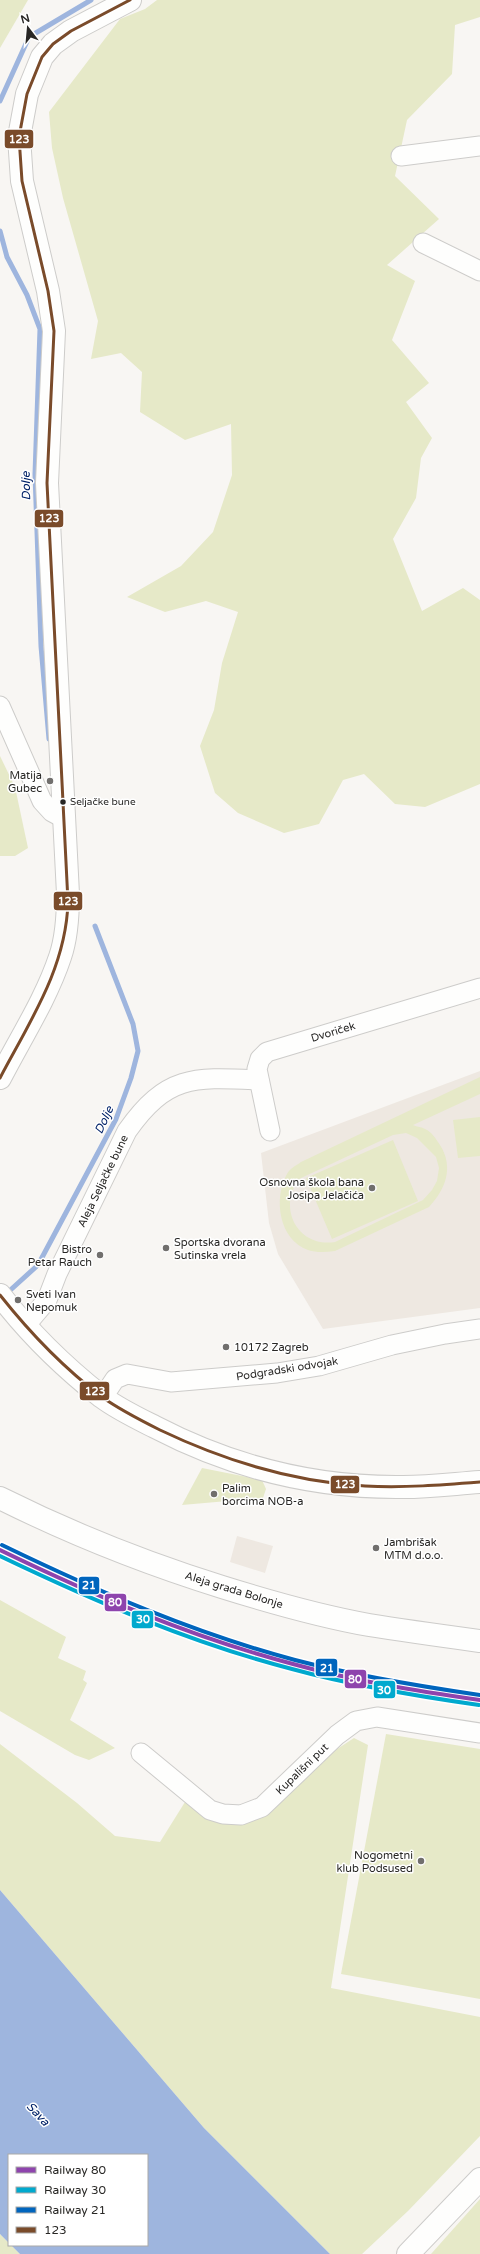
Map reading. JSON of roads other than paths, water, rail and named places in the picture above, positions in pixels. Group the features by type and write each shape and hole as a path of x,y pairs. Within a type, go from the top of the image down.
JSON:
{"street":[{"path":"0,1078 50,981 64,941 68,894 47,483 54,331 48,291 22,181 19,137 27,94 42,57 53,44 70,31 130,0"},
{"path":"401,156 480,146"},
{"path":"422,244 480,271"},
{"path":"0,706 42,801 52,812 65,819"},
{"name":"Dvoriček","path":"270,1130 257,1069 260,1059 267,1052 480,988"},
{"name":"Aleja Seljačke bune","path":"25,1326 47,1300 57,1274 127,1131 139,1113 158,1095 183,1083 208,1077 259,1080"},
{"path":"5,1301 25,1326 55,1356 103,1397 127,1413 171,1436 218,1456 277,1474 315,1482 395,1488 480,1482"},
{"name":"Podgradski odvojak","path":"103,1397 116,1379 127,1374 171,1382 277,1373 319,1366 392,1346 445,1334 480,1329"},
{"name":"Aleja grada Bolonje","path":"0,1498 49,1523 156,1567 272,1603 368,1625 480,1641"},
{"name":"Kupališni put","path":"141,1753 210,1810 223,1814 241,1815 262,1807 337,1735 356,1721 376,1717 480,1733"},
{"path":"408,2254 480,2179"}],"water":[{"name":"Sava","path":"0,1890 204,2128 330,2254 20,2254 12,2246 148,2246 148,2154 8,2154 8,2242 0,2234"}],"waterway":[{"name":"Dolje","path":"0,101 29,37 91,0"},
{"name":"Dolje","path":"0,231 7,257 27,295 40,329 35,474 41,646 49,739"},
{"name":"Dolje","path":"6,1294 38,1265 116,1119 131,1078 138,1051 133,1024 95,926"}],"rail line":[{"name":"21","path":"2,1545 74,1579 146,1610 257,1649 318,1666 364,1676 480,1695"},
{"name":"80","path":"0,1550 144,1614 255,1653 316,1670 362,1680 480,1700"},
{"name":"30","path":"0,1556 143,1620 254,1659 315,1675 362,1685 479,1705"}],"place":[{"name":"Matija Gubec","path":"50,781"},
{"name":"Seljačke bune","path":"63,802"},
{"name":"Osnovna škola bana Josipa Jelačića","path":"372,1188"},
{"name":"Sportska dvorana Sutinska vrela","path":"166,1248"},
{"name":"Bistro Petar Rauch","path":"100,1255"},
{"name":"Sveti Ivan Nepomuk","path":"18,1300"},
{"name":"10172 Zagreb","path":"226,1347"},
{"name":"Palim borcima NOB-a","path":"214,1494"},
{"name":"Jambrišak MTM d.o.o.","path":"376,1548"},
{"name":"Nogometni klub Podsused","path":"421,1861"}]}
